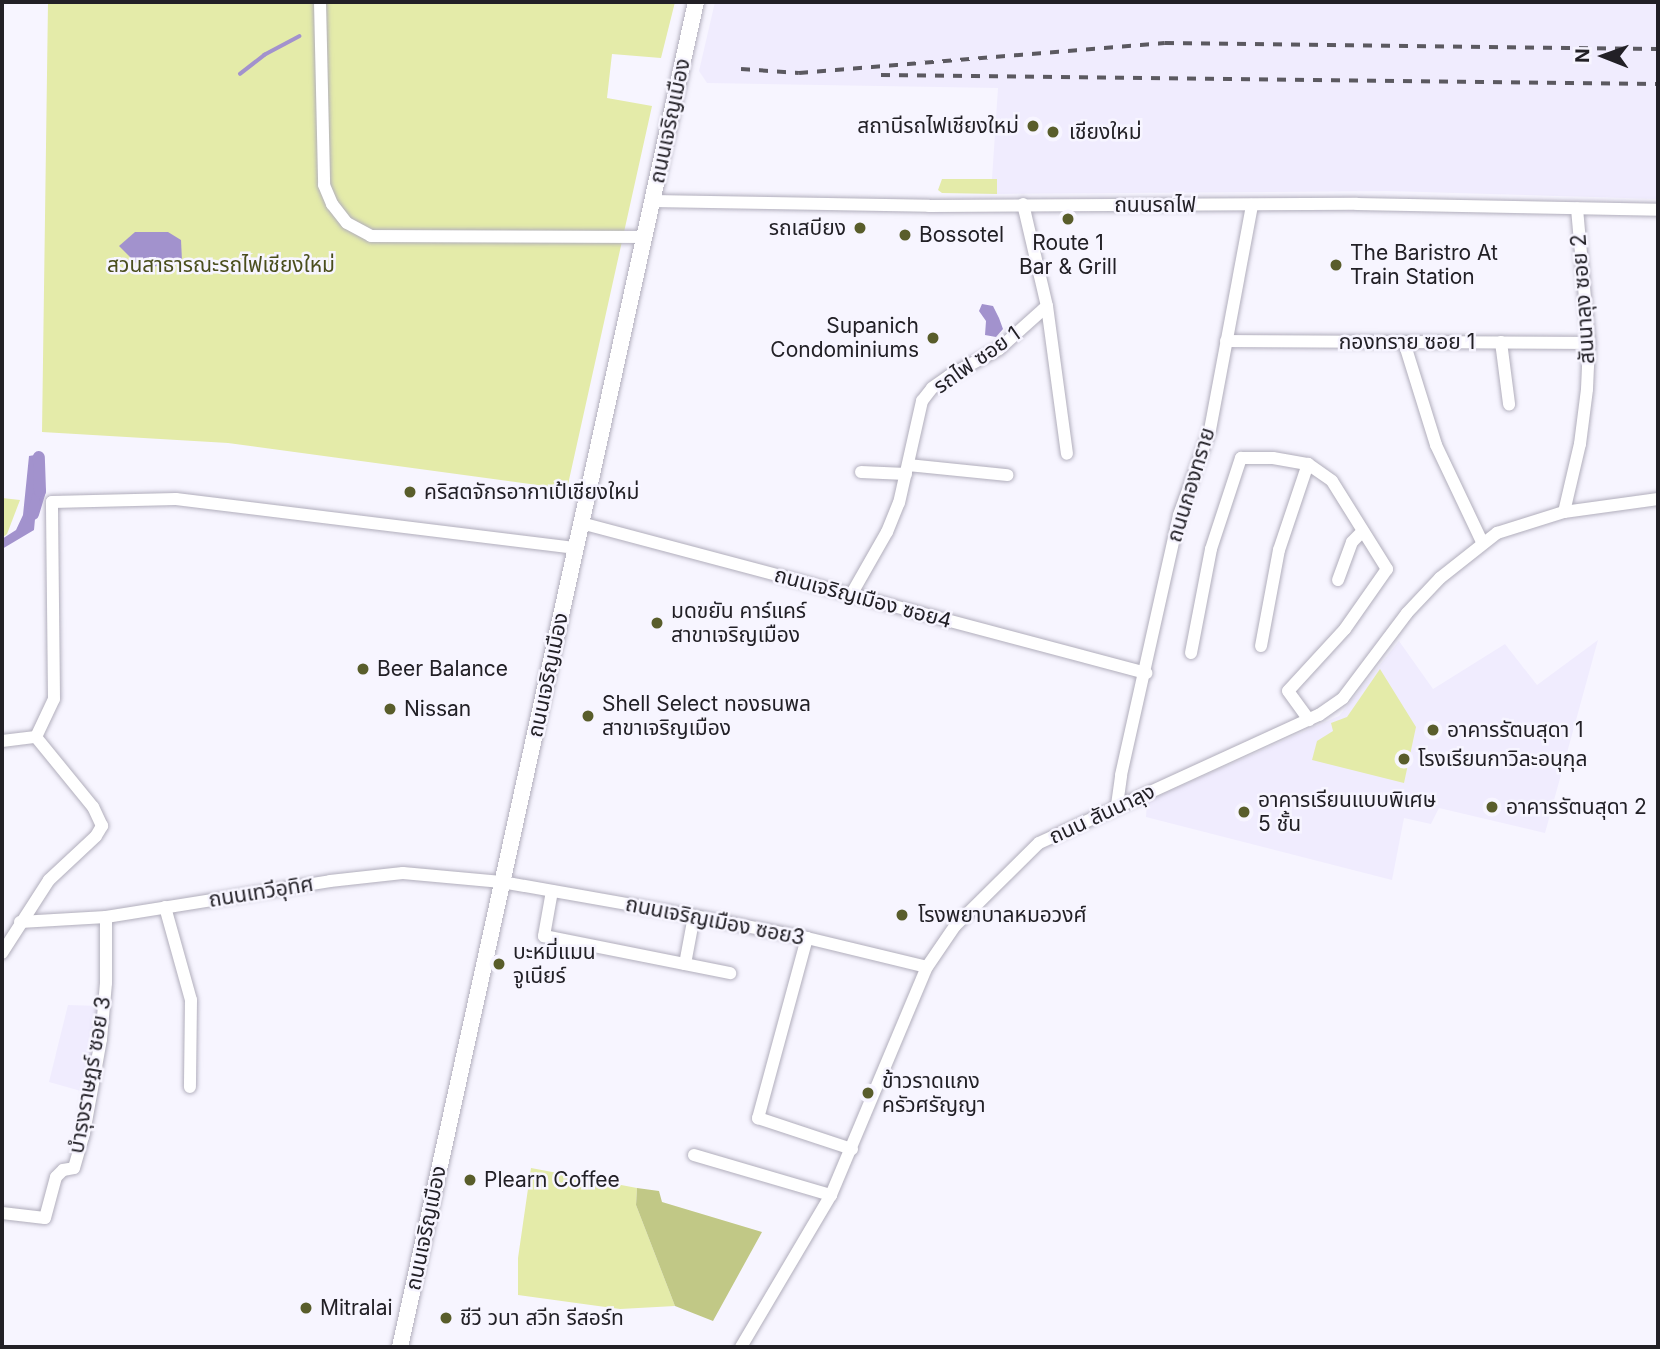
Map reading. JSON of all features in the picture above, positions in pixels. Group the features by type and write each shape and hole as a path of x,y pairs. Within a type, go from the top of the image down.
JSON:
{"main road":[{"name":"ถนนเจริญเมือง","path":"400,1347 696,2"}],"street":[{"path":"320,2 324,186 331,204 347,223 371,236 644,237"},
{"name":"ถนนรถไฟ","path":"652,201 780,205 1252,205 1658,210"},
{"path":"1023,204 1047,306 1067,454"},
{"name":"ถนนกองทราย","path":"1117,805 1121,775 1146,673 1179,514 1210,430 1252,205"},
{"name":"สันนาลุง ซอย 2","path":"1564,512 1580,444 1589,343 1577,209"},
{"name":"รถไฟ ซอย 1","path":"852,595 887,532 907,470 915,421 922,401 932,387 999,349 1047,306"},
{"name":"กองทราย ซอย 1","path":"1226,341 1589,343"},
{"path":"1404,342 1436,445 1482,542"},
{"path":"1501,342 1509,404"},
{"path":"1191,653 1210,550 1241,458 1273,458 1308,464 1332,481 1387,569 1345,629 1288,691 1309,720"},
{"path":"1261,646 1279,550 1308,464"},
{"path":"861,472 907,470 1007,475"},
{"path":"36,737 54,699 52,502 176,499 576,548"},
{"name":"ถนน สันนาลุง","path":"741,1347 831,1195 927,967 955,926 1039,843 1117,805 1309,720 1343,698 1407,613 1440,578 1482,542 1497,533 1530,520 1564,512 1658,499"},
{"name":"ถนนเจริญเมือง ซอย4","path":"581,523 1146,673"},
{"path":"1338,580 1352,542 1362,532"},
{"path":"2,741 36,737"},
{"path":"2,953 49,880 96,836 102,826 93,807 36,737"},
{"name":"ถนนเทวีอุทิศ","path":"20,922 106,917 330,881 403,873 502,882"},
{"name":"ถนนเจริญเมือง ซอย3","path":"502,882 807,938 927,967"},
{"path":"552,891 544,936 730,973"},
{"path":"165,907 191,1000 190,1087"},
{"path":"685,964 694,916"},
{"name":"บำรุงราษฏร์ ซอย 3","path":"2,1213 45,1219 56,1177 63,1170 74,1168 85,1133 100,1039 106,983 106,917"},
{"path":"807,938 758,1118 852,1149"},
{"path":"694,1155 831,1195"}],"shaded area":[{"path":"715,2 1658,2 1658,199 1388,191 991,194 998,88 707,83 699,71"},
{"path":"135,232 168,232 181,240 182,261 142,269 119,246"},
{"path":"982,304 993,306 999,318 1003,329 996,337 985,335 986,321 979,311"},
{"path":"41,454 34,530 2,549 2,539 16,530 23,515 29,456"},
{"name":"โรงเรียนกาวิละอนุกุล","path":"1598,640 1545,833 1439,808 1431,824 1404,818 1392,880 1146,817 1147,801 1339,716 1399,641 1433,689 1505,644 1537,685"},
{"path":"68,1005 100,1006 88,1093 49,1082"}],"green space":[{"name":"สวนสาธารณะรถไฟเชียงใหม่","path":"48,2 675,2 661,58 612,54 607,98 652,106 567,489 228,443 42,432"},
{"path":"942,179 997,179 997,194 942,193 938,190"},
{"path":"2,498 20,500 7,534 2,538"},
{"path":"1380,669 1416,727 1404,783 1312,760 1317,741 1333,731 1331,723 1347,717"},
{"path":"531,1168 637,1188 636,1205 675,1306 620,1309 518,1295 518,1258"},
{"path":"637,1188 659,1191 662,1202 762,1232 713,1321 675,1306 636,1205"}],"waterway":[{"path":"240,74 264,55 299,36"},
{"path":"33,514 40,491 39,457"}],"railway":[{"path":"741,69 799,73 1165,43 1658,49"},
{"path":"881,75 1658,84"}],"place":[{"name":"สถานีรถไฟเชียงใหม่","path":"1033,126"},
{"name":"เชียงใหม่","path":"1053,132"},
{"name":"Route 1 Bar & Grill","path":"1068,219"},
{"name":"รถเสบียง","path":"860,228"},
{"name":"Bossotel","path":"905,235"},
{"name":"The Baristro At Train Station","path":"1336,265"},
{"name":"Supanich Condominiums","path":"933,338"},
{"name":"คริสตจักรอากาเป้เชียงใหม่","path":"410,492"},
{"name":"มดขยัน คาร์แคร์ สาขาเจริญเมือง","path":"657,623"},
{"name":"Beer Balance","path":"363,669"},
{"name":"Nissan","path":"390,709"},
{"name":"Shell Select ทองธนพล สาขาเจริญเมือง","path":"588,716"},
{"name":"อาคารรัตนสุดา 1","path":"1433,730"},
{"name":"โรงเรียนกาวิละอนุกุล","path":"1404,759"},
{"name":"อาคารรัตนสุดา 2","path":"1492,807"},
{"name":"อาคารเรียนแบบพิเศษ 5 ชั้น","path":"1244,812"},
{"name":"โรงพยาบาลหมอวงศ์","path":"902,915"},
{"name":"บะหมี่แมน จูเนียร์","path":"499,964"},
{"name":"ข้าวราดแกง ครัวศรัญญา","path":"868,1093"},
{"name":"Plearn Coffee","path":"470,1180"},
{"name":"Mitralai","path":"306,1308"},
{"name":"ชีวี วนา สวีท รีสอร์ท","path":"446,1318"}]}
